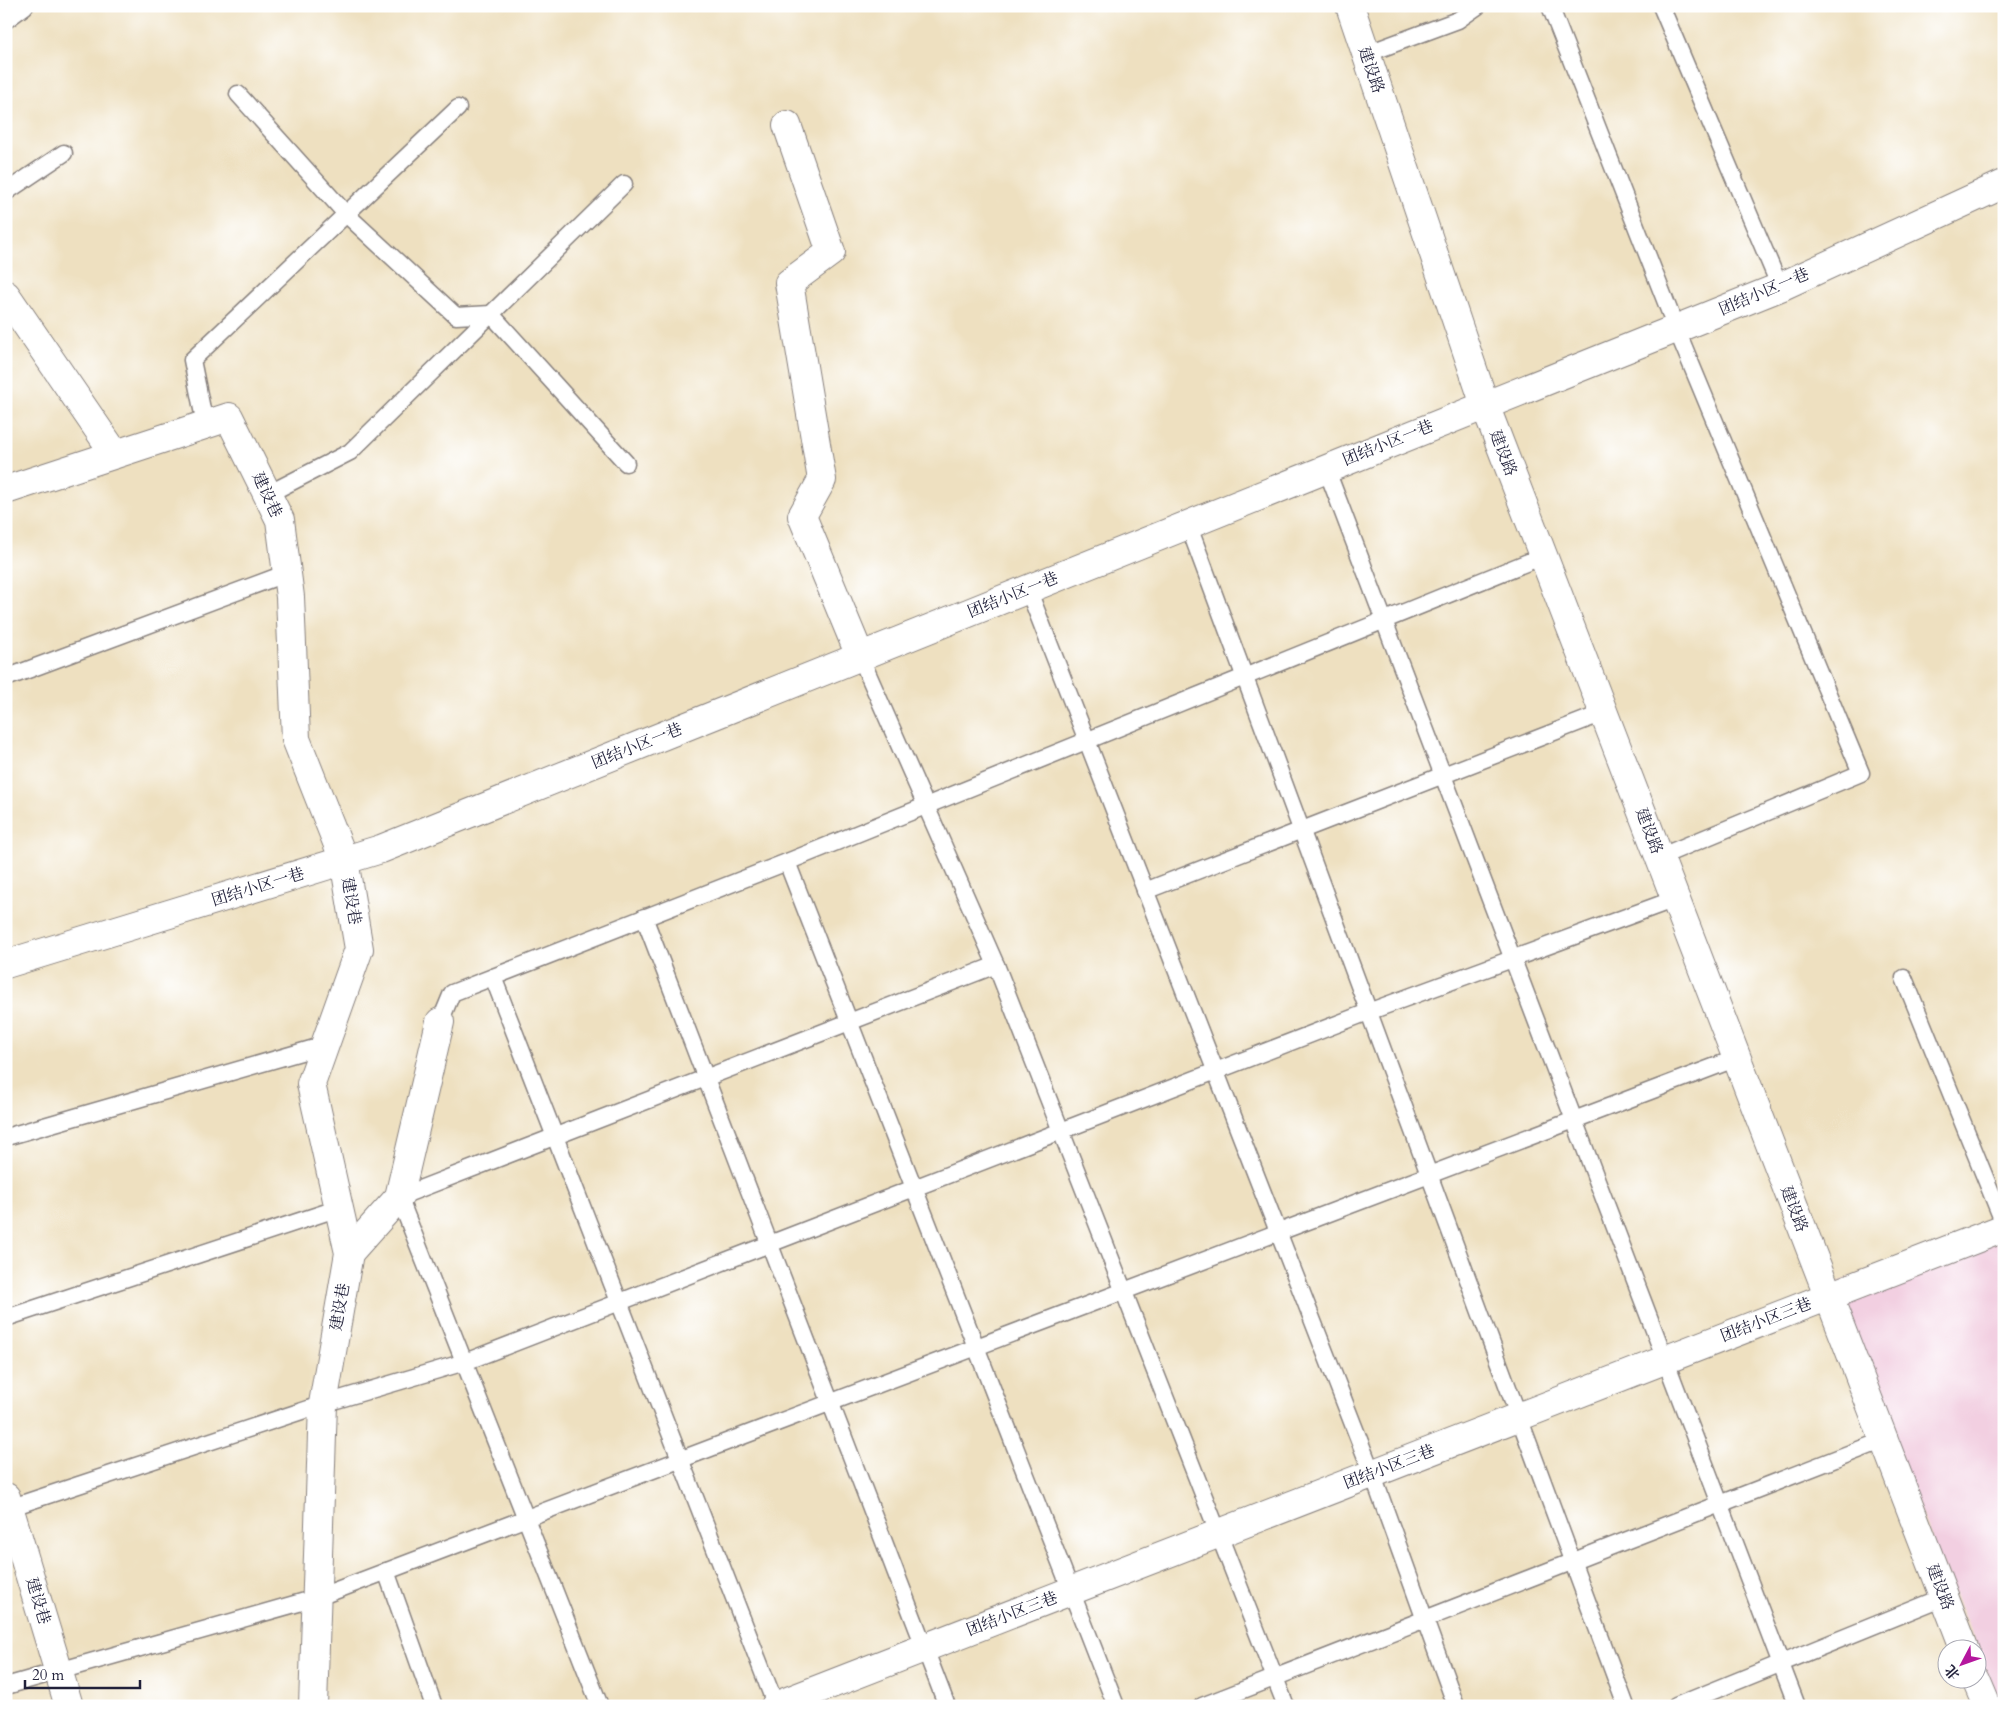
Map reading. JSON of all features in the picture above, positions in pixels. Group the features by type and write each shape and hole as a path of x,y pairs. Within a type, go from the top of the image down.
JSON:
{"street":[{"name":"建设路","path":"1350,6 1485,405 1961,1640"},
{"path":"787,126 830,252 789,283 822,480 802,516 860,656"},
{"name":"团结小区一巷","path":"6,964 390,845 1780,287 2004,184"},
{"path":"6,295 114,454"},
{"name":"建设巷","path":"6,490 229,417 280,520 290,597 296,739 344,860 359,949 311,1084 349,1253 323,1404 313,1706"},
{"path":"349,1253 399,1197 440,1022"},
{"name":"团结小区三巷","path":"775,1706 2004,1228"},
{"name":"建设巷","path":"7,1505 69,1706"},
{"path":"1980,1690 1987,1706"}],"lane":[{"path":"6,20 25,6"},
{"path":"1366,54 1458,20 1478,6"},
{"path":"1550,6 1676,328 1861,773 1669,853 1658,855"},
{"path":"1661,6 1780,287"},
{"path":"238,94 346,214 456,316 491,314"},
{"path":"205,424 192,360 458,108"},
{"path":"6,192 64,153"},
{"path":"268,494 350,452 624,184"},
{"path":"491,314 626,463"},
{"path":"1326,468 1797,1706"},
{"path":"1188,524 1626,1706"},
{"path":"440,1022 452,993 787,862 1543,556"},
{"path":"6,678 287,573"},
{"path":"1028,588 1372,1473 1456,1706"},
{"path":"860,656 996,966 1286,1706"},
{"path":"1145,891 1603,713"},
{"path":"787,862 1116,1706"},
{"path":"7,1505 323,1404 465,1362 1368,1012 1675,899"},
{"path":"644,918 948,1706"},
{"path":"600,1706 399,1197 996,966"},
{"path":"493,977 775,1706"},
{"path":"1904,978 2004,1224"},
{"path":"6,1137 325,1045"},
{"path":"6,1686 316,1598 1737,1058"},
{"path":"6,1318 339,1208"},
{"path":"1202,1706 1884,1440"},
{"path":"386,1571 434,1706"},
{"path":"1676,1706 1944,1597"}],"shaded area":[{"path":"2004,1220 2004,1706 1985,1706 1981,1690 1988,1690 1988,1640 1974,1640 1826,1287"}]}
